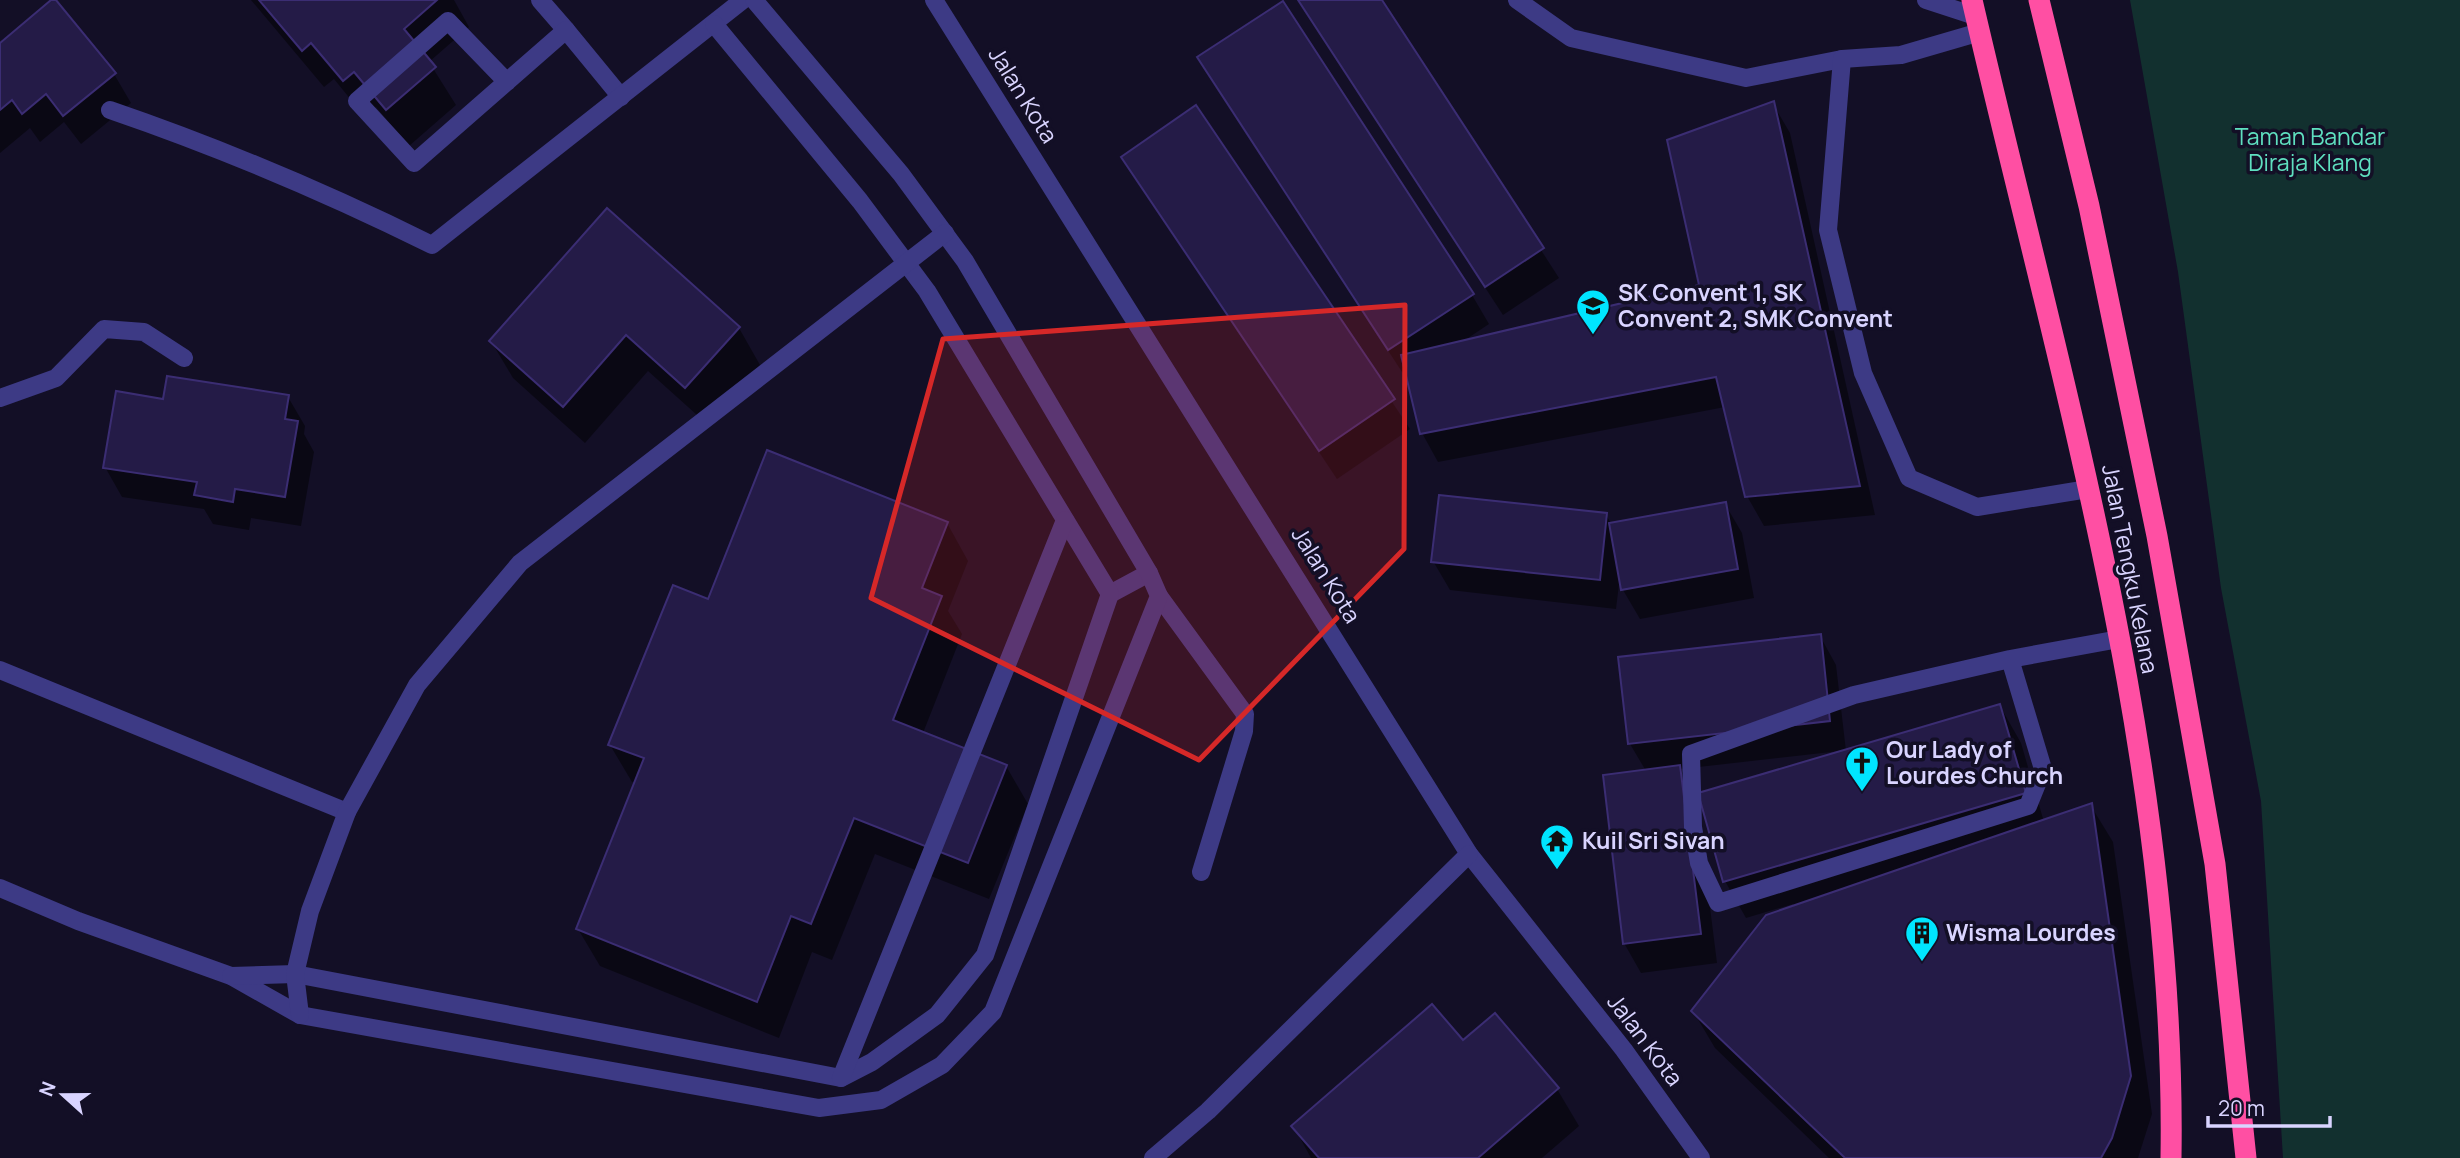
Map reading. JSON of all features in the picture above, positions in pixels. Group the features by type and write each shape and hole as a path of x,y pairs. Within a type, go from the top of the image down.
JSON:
{"highway":[{"name":"Jalan Tengku Kelana","path":"2039,0 2089,206 2157,536 2215,864 2246,1158"},
{"name":"Jalan Tengku Kelana","path":"1976,16 2088,489 2119,639 2151,839 2172,1064 2171,1158"}],"street":[{"path":"540,0 621,97"},
{"path":"110,110 209,144 330,194 432,245 743,0"},
{"path":"754,0 901,174 965,261 1149,573 1159,596 1245,714 1244,731 1201,872"},
{"name":"Jalan Kota","path":"934,0 1378,704 1469,854 1624,1050 1701,1158"},
{"path":"1517,0 1571,38 1746,78 1842,59 1900,55 1976,16"},
{"path":"1926,0 1976,16"},
{"path":"507,82 448,21 357,101 414,163 507,82 566,30"},
{"path":"714,24 860,201 927,291 1110,594"},
{"path":"1842,59 1828,230 1863,373 1909,478 1977,507 2088,489"},
{"path":"300,1015 295,974 310,911 347,812 417,685 520,563 945,233"},
{"path":"0,398 56,378 104,329 144,332 184,358"},
{"path":"841,1078 1065,520"},
{"path":"231,976 295,974 841,1078 872,1062 937,1015 985,955 1110,594 1149,573"},
{"path":"0,888 78,921 231,976 300,1015 819,1108 881,1100 942,1065 993,1012 1159,596"},
{"path":"2010,659 2043,769 2028,806 1718,904 1699,863 1693,827 1691,754 1854,695 2010,659 2119,639"},
{"path":"0,670 347,812"},
{"path":"1153,1158 1208,1111 1469,854"}],"highlighted area":[{"path":"1405,305 1404,549 1199,760 871,598 943,339"}],"green space":[{"name":"Taman Bandar Diraja Klang","path":"2130,0 2460,0 2460,1158 2283,1158 2261,801 2221,588 2178,272"}],"building":[{"path":"51,0 56,0 116,73 63,116 46,94 22,114 12,100 0,110 0,43"},
{"path":"259,0 437,0 404,29 436,67 386,110 354,72 343,81 311,43 302,51"},
{"path":"1298,0 1382,0 1544,248 1485,287"},
{"path":"1283,1 1474,294 1388,350 1197,57"},
{"path":"1774,101 1860,486 1745,497 1716,377 1420,434 1401,355 1699,285 1667,140"},
{"path":"1196,105 1395,399 1319,451 1121,157"},
{"path":"607,208 740,327 685,388 626,335 563,407 489,341"},
{"path":"167,376 289,395 285,419 298,421 285,497 235,489 233,502 194,495 197,482 103,468 116,391 163,399"},
{"path":"767,450 948,522 922,588 942,596 893,720 1007,765 968,863 854,818 811,924 791,916 757,1002 576,929 644,758 608,745 673,585 708,599"},
{"path":"1439,495 1607,513 1600,580 1431,562"},
{"path":"1726,502 1738,569 1621,590 1609,523"},
{"path":"1821,634 1830,721 1628,744 1618,657"},
{"name":"Our Lady of Lourdes Church","path":"2000,704 2026,793 1723,882 1698,793"},
{"path":"1680,765 1701,934 1623,944 1603,775"},
{"name":"Wisma Lourdes","path":"2092,803 2131,1076 2112,1138 2101,1158 1845,1158 1691,1011 1766,915"},
{"path":"1432,1004 1463,1040 1495,1013 1559,1088 1478,1158 1319,1158 1291,1126"}],"place":[{"name":"SK Convent 1, SK Convent 2, SMK Convent","path":"1593,336"},
{"name":"Our Lady of Lourdes Church","path":"1862,793"},
{"name":"Kuil Sri Sivan","path":"1557,871"},
{"name":"Wisma Lourdes","path":"1922,963"}]}
